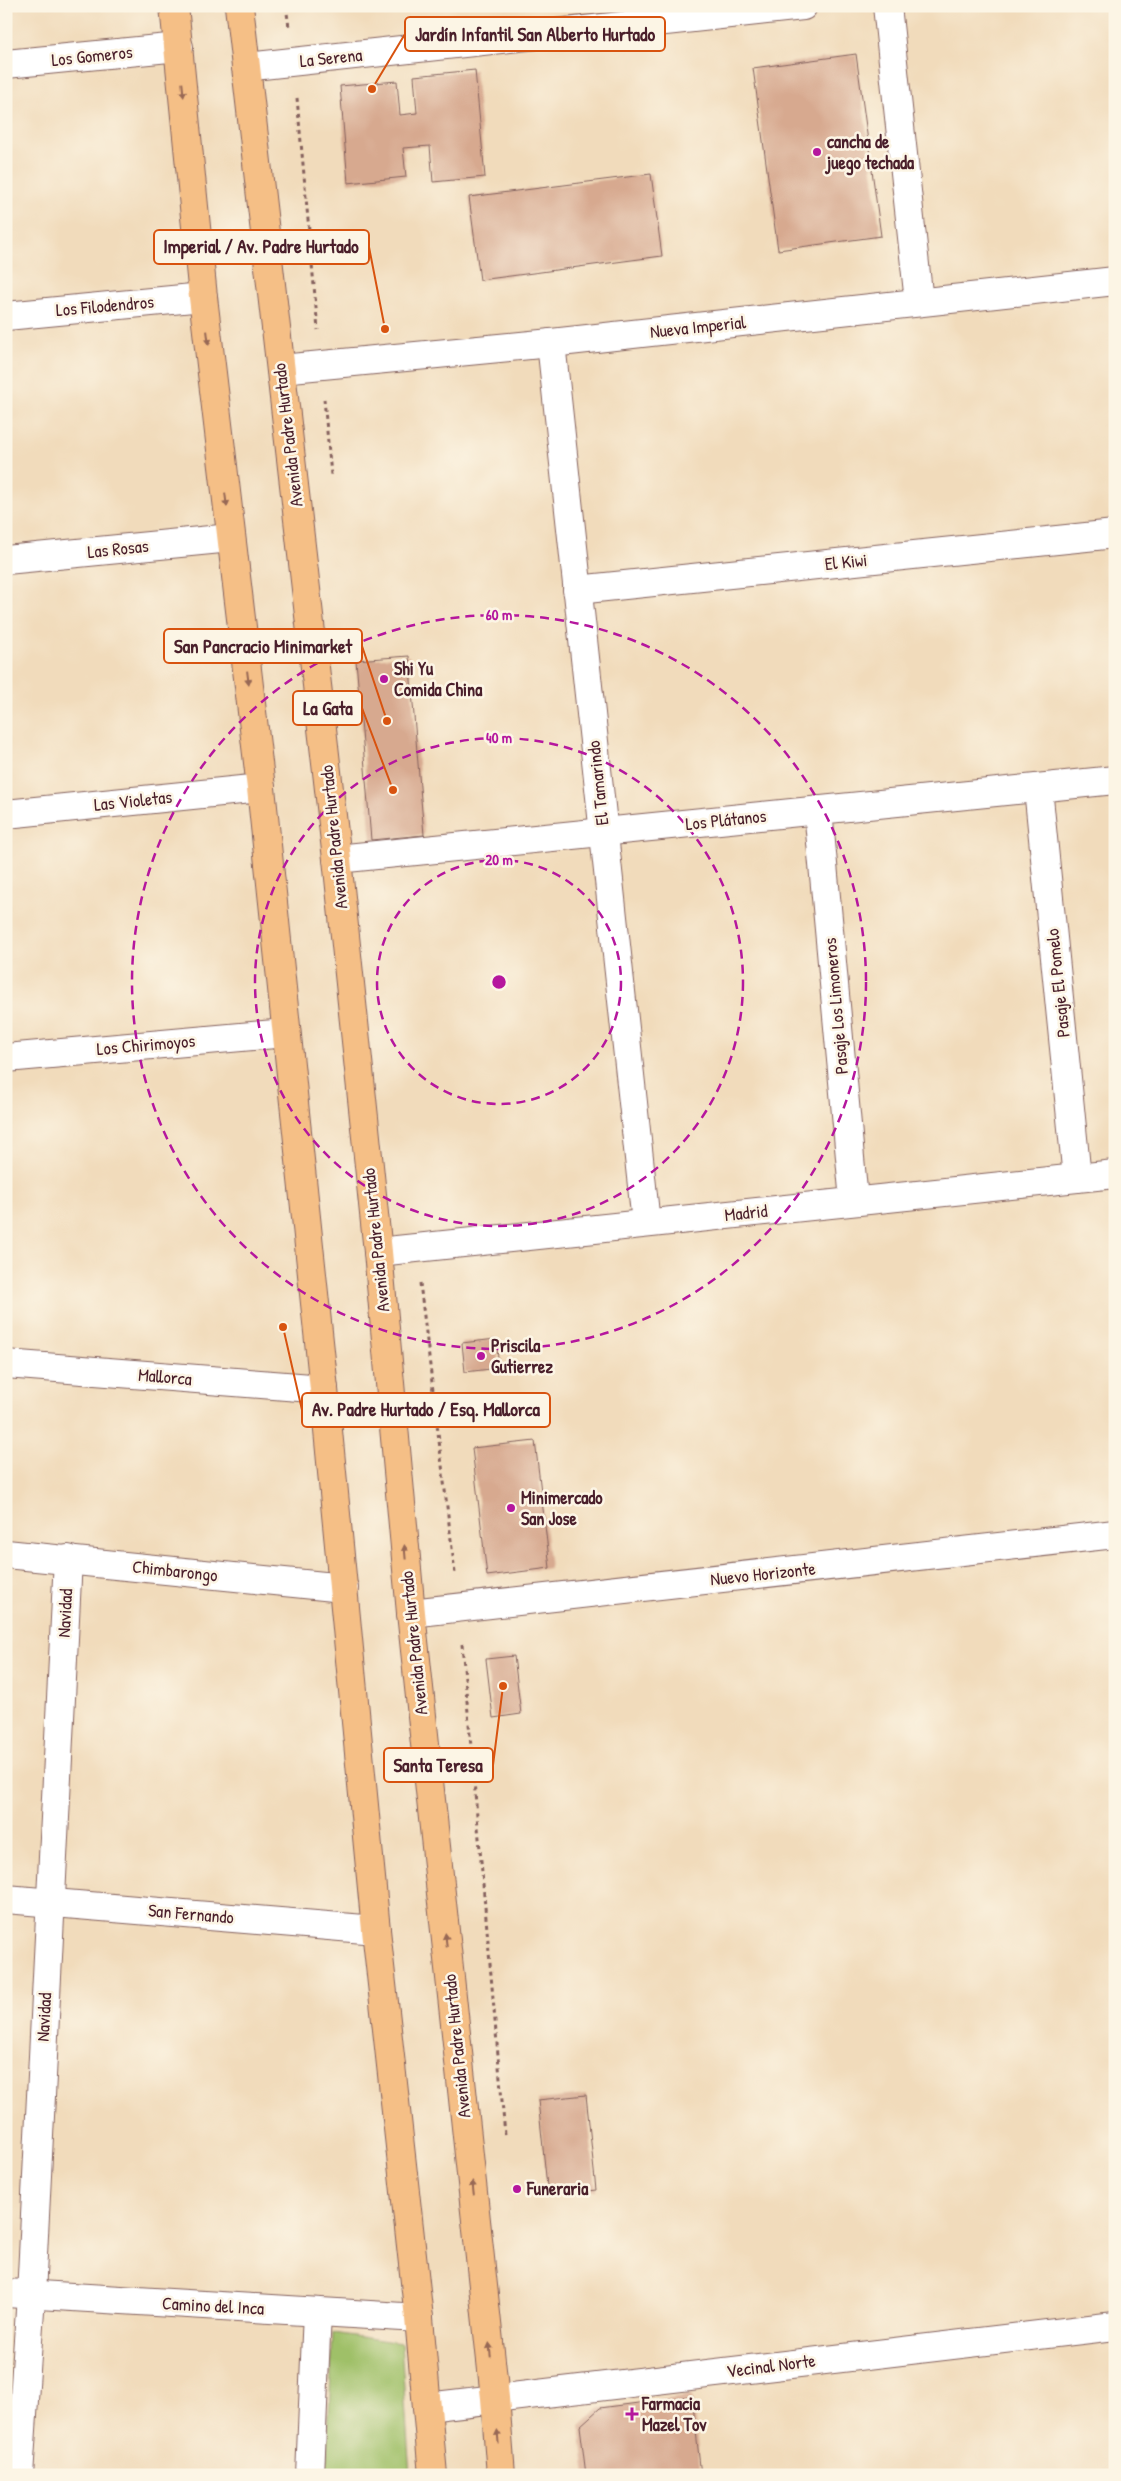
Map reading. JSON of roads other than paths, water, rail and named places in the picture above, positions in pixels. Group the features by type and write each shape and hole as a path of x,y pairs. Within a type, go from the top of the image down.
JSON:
{"main road":[{"path":"174,6 203,297 261,788 324,1389 376,1930 419,2318 433,2475"},
{"name":"Avenida Padre Hurtado","path":"239,6 337,859 378,1252 411,1613 502,2475"}],"street":[{"name":"La Serena","path":"246,67 803,6"},
{"path":"886,6 919,302"},
{"name":"Los Gomeros","path":"6,64 179,47"},
{"name":"Nueva Imperial","path":"281,370 551,343 1115,281"},
{"name":"Los Filodendros","path":"6,316 203,297"},
{"name":"El Tamarindo","path":"551,343 646,1223"},
{"name":"El Kiwi","path":"577,590 1115,534"},
{"name":"Las Rosas","path":"6,560 231,538"},
{"name":"Los Plátanos","path":"337,859 1115,780"},
{"name":"Las Violetas","path":"6,814 261,788"},
{"name":"Pasaje El Pomelo","path":"1038,788 1077,1178"},
{"name":"Pasaje Los Limoneros","path":"818,810 854,1201"},
{"name":"Los Chirimoyos","path":"6,1058 286,1032"},
{"name":"Madrid","path":"378,1252 1115,1174"},
{"name":"Mallorca","path":"6,1364 324,1389"},
{"name":"Nuevo Horizonte","path":"411,1613 1115,1534"},
{"name":"Chimbarongo","path":"6,1554 344,1588"},
{"name":"Navidad","path":"19,2475 18,2294 50,1902 68,1559"},
{"name":"San Fernando","path":"6,1899 376,1930"},
{"name":"Camino del Inca","path":"18,2294 419,2318"},
{"path":"310,2475 317,2312"},
{"name":"Vecinal Norte","path":"427,2407 1115,2326"}],"place":[{"name":"Jardín Infantil San Alberto Hurtado","path":"372,89"},
{"name":"cancha de juego techada","path":"817,152"},
{"name":"Imperial / Av. Padre Hurtado","path":"385,329"},
{"name":"Shi Yu Comida China","path":"384,679"},
{"name":"San Pancracio Minimarket","path":"387,721"},
{"name":"La Gata","path":"393,790"},
{"name":"Av. Padre Hurtado / Esq. Mallorca","path":"283,1327"},
{"name":"Priscila Gutierrez","path":"481,1356"},
{"name":"Minimercado San Jose","path":"511,1508"},
{"name":"Santa Teresa","path":"503,1686"},
{"name":"Funeraria","path":"517,2189"},
{"name":"Farmacia Mazel Tov","path":"632,2414"}]}
